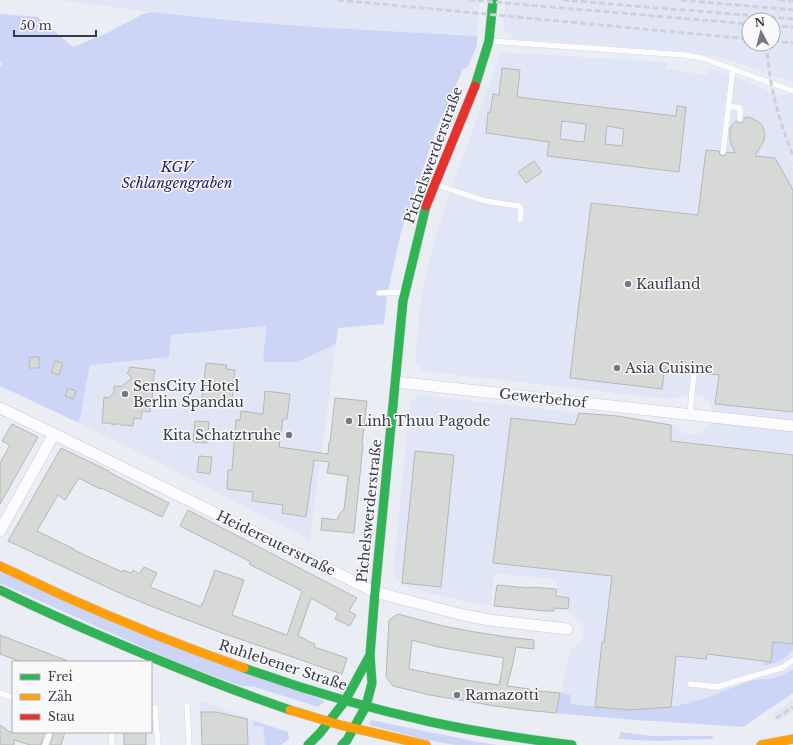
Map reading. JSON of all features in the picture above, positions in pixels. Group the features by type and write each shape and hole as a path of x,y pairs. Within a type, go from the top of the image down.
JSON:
{"main road":[{"name":"Pichelswerderstraße","path":"342,745 366,706 372,683 370,655 375,592 403,301 425,209 476,82 489,41 493,0"},
{"name":"Ruhlebener Straße","path":"0,566 65,597 178,644 254,672 345,701 412,718 495,735 572,745"},
{"path":"0,590 87,630 244,694 353,729 426,745"},
{"name":"Pichelswerderstraße","path":"308,745 320,733 345,701 370,655"},
{"path":"761,745 793,739"}],"street":[{"name":"Gewerbehof","path":"396,382 793,426"},
{"name":"Heidereuterstraße","path":"0,408 375,592 463,615 490,620 567,629"},
{"path":"0,531 54,434"}],"lane":[{"path":"489,41 685,55 702,58 733,68 793,91"},
{"path":"723,152 733,68"},
{"path":"728,106 740,108 740,119"},
{"path":"435,184 485,201 519,206 521,210 520,220"},
{"path":"379,294 406,292"},
{"path":"690,414 694,372"},
{"path":"690,684 717,687 782,668 793,660"},
{"path":"0,693 12,698"},
{"path":"187,705 189,745"},
{"path":"154,707 158,745"},
{"path":"45,745 50,733"},
{"path":"111,733 112,745"}],"shaded area":[{"path":"58,0 480,0 477,36 238,21"},
{"path":"505,0 793,0 793,83 748,66 718,57 688,52 514,39 503,28"},
{"path":"501,52 666,62 666,69 707,75 708,68 715,69 781,96 793,93 793,167 781,145 793,169 793,693 743,727 556,713 571,648 576,646 582,640 584,628 577,617 568,612 569,597 556,596 557,579 494,574 491,605 433,594 400,584 393,573 410,402 420,395 632,418 674,425 684,433 691,435 701,433 705,430 712,419 713,412 710,403 704,397 696,394 687,394 669,399 422,371 415,361 421,297 434,241 448,197"},
{"path":"266,326 263,362 297,362 336,344 310,540 79,423 90,365 171,335"},
{"path":"793,700 793,712 779,721 773,713"},
{"path":"200,701 288,732 289,739 281,745 201,745"}],"green space":[{"name":"KGV Schlangengraben","path":"151,12 315,27 477,36 477,45 468,67 463,69 435,133 401,232 387,296 384,324 338,328 336,344 297,362 263,362 266,326 171,335 169,357 90,365 79,423 0,386 0,66 2,64 0,62 0,14 38,17 73,47 107,33 143,14"},
{"path":"0,572 325,701 318,707 255,687 241,686 180,664 0,583"},
{"path":"773,642 793,644 793,650 780,661 763,665 764,661 771,662"},
{"path":"793,669 793,693 743,727 556,713 560,693 571,695 570,704 630,710 676,706 707,698 747,682 774,678"},
{"path":"371,720 498,745 455,745 427,740 369,725"},
{"path":"254,721 288,732 289,739 281,745 265,745 263,726 254,726"},
{"path":"620,732 652,736 713,736 713,738 656,741 619,739"}],"building":[{"path":"502,68 520,70 517,97 676,116 677,106 686,107 679,172 547,156 549,142 486,133 488,112 490,113 493,94 499,95","holes":["562,121 586,124 584,142 560,139","607,126 624,129 622,146 605,144"]},
{"path":"746,117 757,121 762,125 765,133 764,141 755,156 775,158 793,190 793,412 715,404 719,375 698,373 698,370 695,368 692,368 690,372 665,368 662,389 570,378 591,203 698,215 706,150 719,151 720,155 723,156 726,155 727,152 735,153 730,141 730,129 736,121 742,123"},
{"path":"534,161 542,172 526,183 518,172"},
{"path":"30,357 39,357 39,368 29,368"},
{"path":"55,361 63,363 59,375 51,372"},
{"path":"206,363 227,365 226,369 235,370 232,399 223,398 223,400 202,398"},
{"path":"130,367 155,370 153,382 149,385 153,389 153,401 151,403 150,412 142,411 141,419 134,418 133,426 102,423 104,397 108,398 114,393 114,386 122,386 132,378 127,373"},
{"path":"68,388 76,391 73,399 65,396"},
{"path":"265,391 290,394 287,419 283,419 279,447 328,454 335,398 367,401 354,533 321,530 322,518 337,520 340,513 344,509 348,476 327,473 329,462 314,460 306,517 282,513 283,505 252,501 253,492 227,489 228,470 232,470 236,420 240,420 241,411 263,414"},
{"path":"579,413 617,416 671,425 671,441 793,455 793,644 773,642 771,662 707,654 706,659 676,656 671,707 630,710 595,707 602,642 604,642 612,576 493,563 511,418 575,425"},
{"path":"195,421 209,422 207,443 193,442"},
{"path":"12,424 38,437 0,504 0,463 10,445 2,441"},
{"path":"61,448 109,471 169,503 162,517 79,478 65,500 58,495 37,531 122,572 124,570 131,573 133,570 139,574 144,567 157,573 150,587 201,607 215,570 244,580 232,615 287,635 302,591 249,564 251,562 180,526 188,510 357,598 349,611 356,615 350,626 335,619 338,613 311,598 298,636 315,644 314,647 347,658 342,674 166,612 126,596 8,541"},
{"path":"415,451 454,455 441,587 402,583"},
{"path":"199,456 212,457 210,474 197,472"},
{"path":"497,585 556,589 556,596 569,598 568,609 554,608 554,611 545,611 494,606"},
{"path":"398,614 443,626 534,640 534,649 516,647 507,686 560,693 556,713 495,706 430,695 393,686 386,677 389,620","holes":["412,640 438,647 504,658 499,685 409,669"]},
{"path":"0,635 68,661 18,661 0,654"},
{"path":"201,712 216,712 247,719 248,745 202,745"},
{"path":"0,725 12,733 45,733 41,745 30,745 14,740 14,745 0,745"},
{"path":"54,733 65,733 61,745 50,745"},
{"path":"124,733 146,733 146,745 124,745"}],"railway":[{"path":"338,0 741,38"},
{"path":"469,0 741,23"},
{"path":"563,0 793,19"},
{"path":"681,0 793,10"},
{"path":"779,0 793,1"},
{"path":"781,26 793,27"},
{"path":"781,42 793,43"},
{"path":"768,52 769,71 775,101 783,130 793,156"},
{"path":"776,718 793,707"}],"traffic: fast":[{"path":"475,86 489,41 493,0"},
{"path":"342,745 347,740 366,706 372,683 370,655 375,592 403,301 426,206"},
{"path":"0,590 75,625 151,657 220,685 290,710"},
{"path":"308,745 320,733 345,701 370,655"},
{"path":"244,668 336,698 407,717 483,732 572,745"}],"traffic: slow":[{"path":"0,566 110,616 244,668"},
{"path":"290,710 340,725 426,745"},
{"path":"761,745 793,739"}],"traffic: jam":[{"path":"426,206 475,86"}],"place":[{"name":"Kaufland","path":"628,284"},
{"name":"Asia Cuisine","path":"617,368"},
{"name":"SensCity Hotel Berlin Spandau","path":"125,394"},
{"name":"Linh Thuu Pagode","path":"349,421"},
{"name":"Kita Schatztruhe","path":"289,435"},
{"name":"Ramazotti","path":"457,695"}]}
